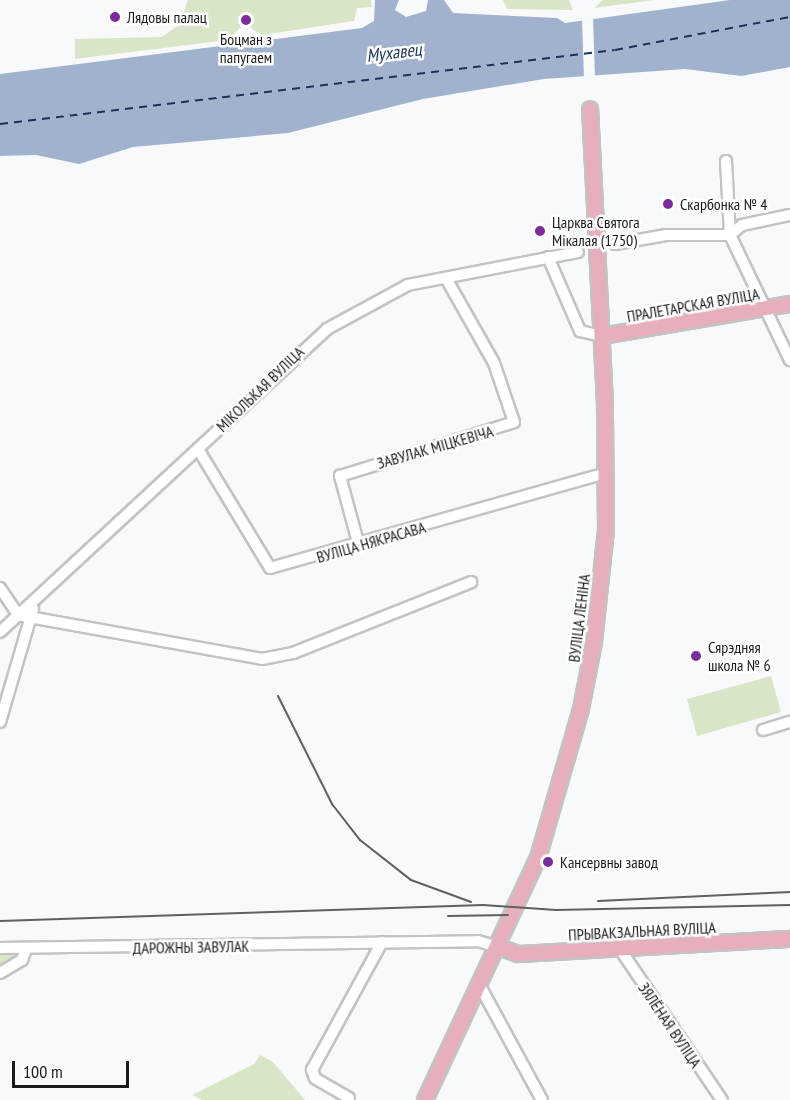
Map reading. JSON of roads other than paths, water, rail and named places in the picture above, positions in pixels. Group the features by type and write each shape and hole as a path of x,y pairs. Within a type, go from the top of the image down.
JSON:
{"main road":[{"name":"ВУЛІЦА ЛЕНІНА","path":"425,1100 538,858 581,708 599,608 606,473 602,336 590,109"},
{"name":"ПРАЛЕТАРСКАЯ ВУЛІЦА","path":"602,336 790,304"},
{"name":"ПРЫВАКЗАЛЬНАЯ ВУЛІЦА","path":"498,947 518,954 790,939"}],"street":[{"path":"726,161 730,235 763,310 790,360"},
{"path":"615,244 666,235 730,235 742,225 790,215"},
{"name":"МІКОЛЬКАЯ ВУЛІЦА","path":"0,632 327,329 408,285 578,252"},
{"path":"548,257 580,331 602,336"},
{"name":"ЗАВУЛАК МІЦКЕВІЧА","path":"359,546 340,476 514,422 494,363 446,278"},
{"name":"ВУЛІЦА НЯКРАСАВА","path":"198,449 270,568 359,546 606,473"},
{"path":"0,588 18,615 262,658 293,652 471,582"},
{"path":"0,722 31,616 39,597"},
{"path":"763,730 790,722"},
{"name":"ДАРОЖНЫ ЗАВУЛАК","path":"0,948 478,941 498,947"},
{"path":"349,1098 315,1078 312,1070 382,942"},
{"path":"0,973 22,960 26,949"},
{"name":"ЗЯЛЁНАЯ ВУЛІЦА","path":"620,949 722,1100"},
{"path":"480,986 542,1100"}],"water":[{"name":"Мухавец","path":"375,0 399,0 395,10 406,17 426,11 428,0 444,0 453,13 557,18 565,23 730,0 790,0 790,67 741,76 685,69 544,79 423,99 288,133 133,147 79,164 36,155 0,156 0,74 362,28 374,21"}],"railway":[{"path":"278,696 332,804 360,840 411,880 471,902"},
{"path":"598,901 790,892"},
{"path":"0,921 483,905 556,910 790,905"},
{"path":"448,916 508,915"}],"place":[{"name":"Лядовы палац","path":"115,17"},
{"name":"Боцман з папугаем","path":"246,20"},
{"name":"Скарбонка № 4","path":"668,204"},
{"name":"Царква Святога Мікалая (1750)","path":"540,231"},
{"name":"Сярэдняя школа № 6","path":"696,656"},
{"name":"Кансервны завод","path":"548,862"}]}
